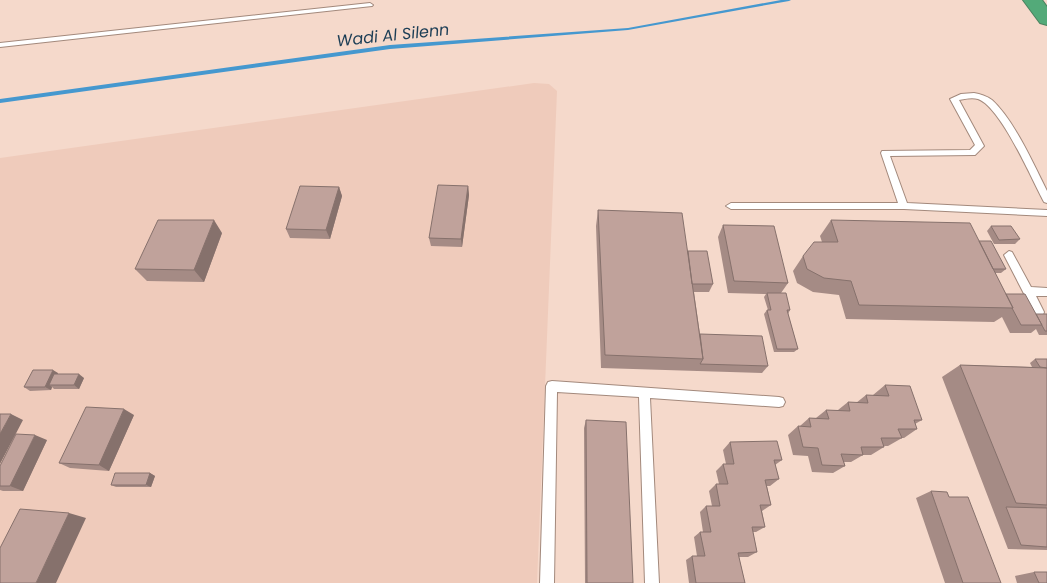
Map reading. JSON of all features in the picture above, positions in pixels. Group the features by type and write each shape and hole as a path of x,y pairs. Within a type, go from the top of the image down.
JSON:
{"highway":[{"path":"1032,0 1047,19"}],"lane":[{"path":"0,45 370,5"},
{"path":"904,206 885,153 972,153 980,146 954,99 965,95 982,97 990,103 1028,163 1047,200"},
{"path":"731,206 904,206 1047,213"},
{"path":"1009,254 1039,312"},
{"path":"1028,291 1047,292"},
{"path":"547,583 552,386 779,402"},
{"path":"644,392 652,583"}],"shaded area":[{"path":"534,83 549,84 557,91 537,583 0,583 0,158"}],"building":[{"path":"438,185 468,186 461,239 429,238"},
{"path":"300,186 339,187 326,230 286,229"},
{"path":"598,210 682,213 703,359 605,355"},
{"path":"158,220 214,220 194,270 135,269"},
{"path":"831,220 970,223 1013,308 859,305 851,281 824,278 807,269 803,256 814,242 838,242"},
{"path":"723,225 774,226 788,283 734,281"},
{"path":"991,226 1011,226 1020,239 999,240"},
{"path":"979,241 991,241 1006,269 993,269"},
{"path":"688,251 707,251 713,284 692,284"},
{"path":"767,293 786,293 790,310 787,310 798,349 777,349 767,310 771,310"},
{"path":"1006,294 1025,294 1042,325 1021,325"},
{"path":"1036,314 1047,314 1047,331 1045,331"},
{"path":"700,334 762,336 768,366 700,364 703,359"},
{"path":"1035,359 1047,359 1047,368 1040,367"},
{"path":"960,365 1047,368 1047,505 1016,503"},
{"path":"33,370 53,370 45,387 24,387"},
{"path":"54,374 79,374 74,385 49,385"},
{"path":"885,385 910,386 922,420 914,420 917,429 898,429 902,438 881,438 884,447 861,447 863,455 841,454 845,466 822,465 818,448 803,447 798,426 811,427 809,418 829,419 826,410 850,411 848,402 868,403 866,395 889,396"},
{"path":"86,407 124,409 99,465 59,463"},
{"path":"0,414 11,414 0,434"},
{"path":"586,420 626,422 633,583 587,583"},
{"path":"16,434 35,435 10,486 0,486 0,466"},
{"path":"777,441 782,460 774,460 779,479 765,480 771,505 760,505 765,527 752,527 757,552 738,553 745,583 696,583 692,556 705,556 700,532 711,532 706,506 720,506 716,484 728,484 723,464 734,464 730,442"},
{"path":"115,473 150,473 146,485 111,485"},
{"path":"931,491 947,492 949,497 968,497 1001,583 963,583"},
{"path":"1006,507 1047,508 1047,547 1021,545"},
{"path":"20,509 69,513 36,583 0,583 0,548"},
{"path":"1034,572 1047,572 1047,583 1039,583"}],"waterway":[{"name":"Wadi Al Silenn","path":"0,101 390,47 628,29 789,0"}]}
